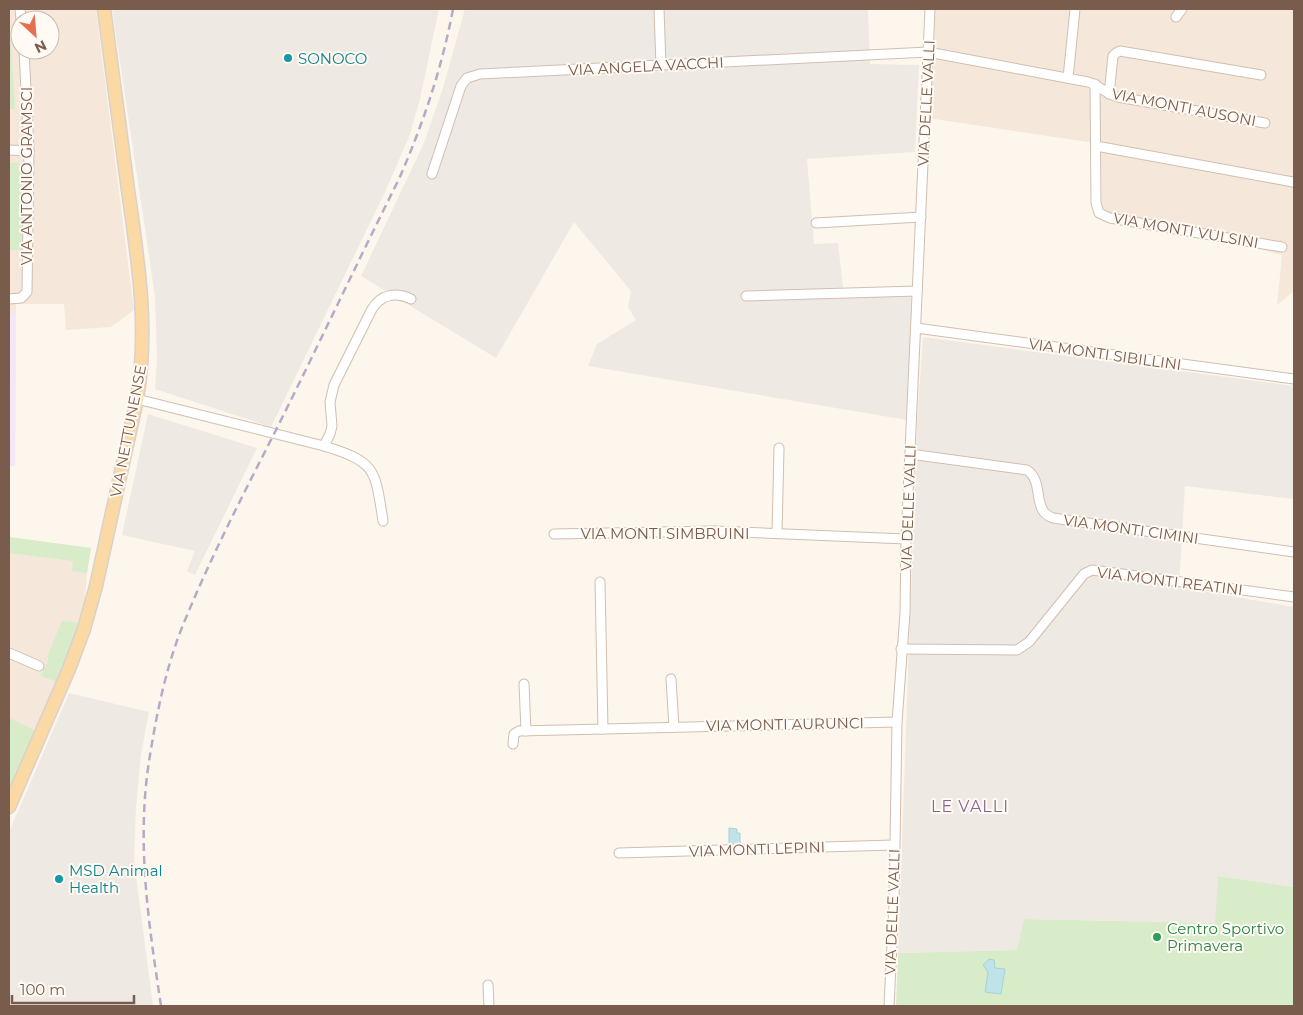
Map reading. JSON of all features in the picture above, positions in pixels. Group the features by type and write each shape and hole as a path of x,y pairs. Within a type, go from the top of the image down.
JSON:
{"main road":[{"name":"VIA NETTUNENSE","path":"9,807 69,669 84,629 96,586 136,399 143,344 142,299 104,9"}],"street":[{"path":"659,9 661,66"},
{"name":"VIA DELLE VALLI","path":"889,1006 894,904 897,722 905,614 906,539 930,9"},
{"path":"1068,78 1075,9"},
{"path":"1176,16 1182,9"},
{"path":"1109,94 1112,56 1120,51 1261,75"},
{"name":"VIA ANGELA VACCHI","path":"432,174 461,86 470,76 928,52"},
{"name":"VIA MONTI AUSONI","path":"928,52 1095,84 1109,94 1265,123"},
{"name":"VIA ANTONIO GRAMSCI","path":"9,298 23,297 26,292 29,151 24,60"},
{"name":"VIA MONTI VULSINI","path":"1095,84 1096,206 1102,215 1110,218 1282,247"},
{"path":"1096,146 1293,182"},
{"path":"9,150 29,151"},
{"path":"816,223 921,217"},
{"path":"746,296 917,291"},
{"path":"324,446 332,428 330,402 334,384 372,309 379,300 388,296 397,294 411,299"},
{"name":"VIA MONTI SIBILLINI","path":"916,328 1294,379"},
{"path":"136,399 324,446 352,455 370,469 376,482 383,521"},
{"path":"777,533 778,448"},
{"name":"VIA MONTI CIMINI","path":"910,454 1027,470 1033,474 1036,480 1042,510 1046,515 1053,518 1294,552"},
{"name":"VIA MONTI SIMBRUINI","path":"554,534 709,531 906,539"},
{"name":"VIA MONTI REATINI","path":"901,649 1017,650 1029,642 1084,574 1092,570 1294,597"},
{"path":"600,582 603,729"},
{"path":"9,653 39,666"},
{"path":"671,679 674,727"},
{"path":"513,744 514,734 518,731 526,731 524,684"},
{"name":"VIA MONTI AURUNCI","path":"526,731 897,722"},
{"name":"VIA MONTI LEPINI","path":"619,853 894,846"},
{"path":"488,985 489,1006"}],"shaded area":[{"path":"9,9 96,9 134,310 111,327 66,330 64,304 16,304 15,466 9,466"},
{"path":"112,9 439,9 420,99 409,137 385,192 271,427 155,389 157,358 155,296"},
{"path":"465,9 868,9 870,64 919,65 915,152 807,159 814,244 838,243 843,288 912,288 907,420 588,366 597,344 636,320 628,307 631,291 574,222 496,358 361,276 424,143 443,88"},
{"path":"935,9 1294,9 1294,291 1277,305 1282,255 1102,212 1101,144 928,118 934,50"},
{"path":"9,313 16,313 15,466 9,466"},
{"path":"923,337 1294,386 1294,499 1185,486 1179,587 1294,607 1294,887 1218,876 1216,923 1024,919 1018,950 898,953 917,421"},
{"path":"148,414 257,448 195,575 187,571 195,551 122,535"},
{"path":"9,537 91,548 83,623 60,683 35,730 9,793"},
{"path":"69,693 149,712 141,754 134,860 153,1006 9,1006 9,832"}],"green space":[{"path":"9,39 10,39 15,109 9,109"},
{"path":"9,163 22,163 23,250 9,250"},
{"path":"9,537 91,548 87,573 72,571 73,561 9,553"},
{"path":"62,621 83,623 60,683 41,676"},
{"path":"9,718 35,730 9,793"},
{"name":"Centro Sportivo Primavera","path":"1218,876 1294,887 1294,1006 896,1006 898,953 1017,950 1024,919 1215,923"}],"water":[{"path":"729,828 737,829 737,833 740,833 740,844 729,844"},
{"path":"989,959 994,960 995,968 1005,969 1001,994 985,992 988,972 983,965"}],"railway":[{"path":"161,1006 146,887 144,828 148,768 161,698 170,664 181,630 215,552 399,179 431,96 449,31 453,9"}],"place":[{"name":"SONOCO","path":"288,58"},
{"name":"MSD Animal Health","path":"59,879"},
{"name":"Centro Sportivo Primavera","path":"1157,937"}],"district":[{"name":"LE VALLI","path":"970,806"}]}
